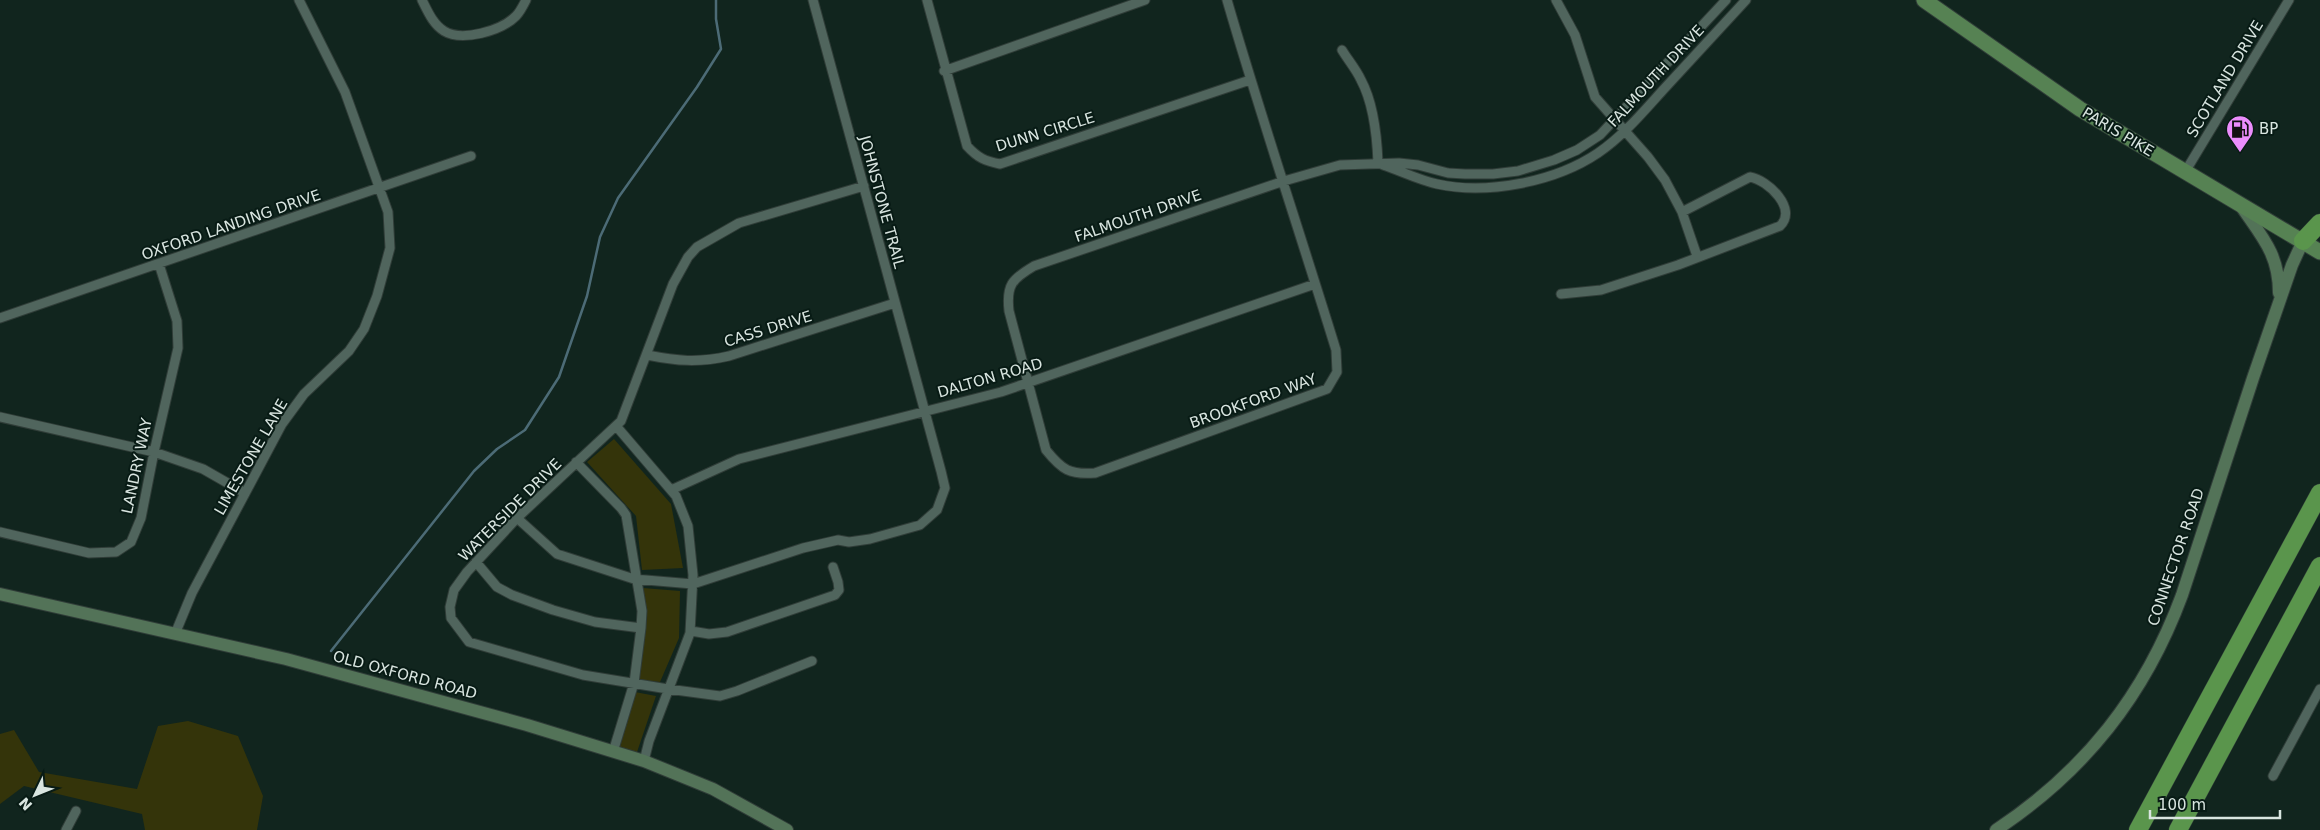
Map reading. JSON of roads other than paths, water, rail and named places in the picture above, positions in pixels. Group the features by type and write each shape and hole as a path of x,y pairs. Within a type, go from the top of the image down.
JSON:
{"highway":[{"path":"2303,241 2320,223"},
{"path":"2138,830 2320,493"},
{"path":"2178,830 2320,566"},
{"path":"2129,830 2187,740"}],"main road":[{"name":"PARIS PIKE","path":"1924,0 2008,61 2080,109 2320,252"}],"street":[{"name":"LIMESTONE LANE","path":"175,634 192,593 282,424 304,394 349,351 364,329 377,296 390,248 388,212 345,92 299,0"},
{"path":"422,0 434,22 455,36 470,36 502,26 515,17 526,0"},
{"name":"JOHNSTONE TRAIL","path":"693,584 809,546 838,540 849,542 870,539 920,525 936,510 945,488 813,0"},
{"name":"DUNN CIRCLE","path":"927,0 944,70 967,146 978,158 1000,164 1250,80"},
{"path":"944,70 1145,0"},
{"name":"BROOKFORD WAY","path":"1028,383 1046,450 1057,464 1069,472 1079,474 1095,473 1326,389 1337,372 1336,350 1284,181 1250,80 1227,0"},
{"path":"1556,0 1576,35 1595,97 1614,121 1626,131 1665,180 1682,212 1697,256"},
{"name":"FALMOUTH DRIVE","path":"1028,383 1009,311 1007,292 1017,276 1034,266 1284,181 1340,165 1378,163 1418,165 1456,173 1493,174 1518,172 1554,160 1577,150 1600,135 1726,0"},
{"name":"FALMOUTH DRIVE","path":"1378,163 1437,184 1471,188 1498,187 1532,181 1572,167 1598,153 1626,131 1746,0"},
{"name":"SCOTLAND DRIVE","path":"2185,172 2289,0"},
{"path":"1342,50 1362,81 1376,131 1378,163"},
{"name":"OXFORD LANDING DRIVE","path":"0,318 471,156"},
{"path":"1562,294 1601,290 1780,226 1786,220 1785,209 1779,198 1759,178 1750,177 1682,212"},
{"name":"WATERSIDE DRIVE","path":"812,661 720,696 668,689 583,675 469,642 451,618 450,606 454,590 476,562 517,518 616,427 626,412 673,284 688,258 697,247 740,222 864,186"},
{"path":"2239,204 2272,250 2279,275 2279,304"},
{"name":"CONNECTOR ROAD","path":"1996,830 2032,805 2077,765 2117,719 2150,667 2182,595 2292,265 2303,241"},
{"name":"LANDRY WAY","path":"0,532 89,552 116,552 131,542 142,518 154,452 178,348 177,321 159,264"},
{"name":"DALTON ROAD","path":"671,490 739,460 1001,392 1316,284"},
{"name":"CASS DRIVE","path":"647,355 686,362 706,361 729,356 895,303"},
{"path":"0,418 154,452 202,470 245,493"},
{"path":"616,427 671,490 683,509 688,526 693,584 691,630 649,741 644,761"},
{"path":"576,462 626,515 642,611 634,683 613,752"},
{"path":"517,518 557,554 637,580 693,584"},
{"path":"476,562 497,587 512,595 553,610 595,622 641,628"},
{"path":"691,630 709,634 727,632 835,595 839,590 833,567"},
{"name":"OLD OXFORD ROAD","path":"0,594 302,663 527,725 644,761 713,789 787,830"},
{"path":"2272,776 2320,688"},
{"path":"66,830 76,811"}],"waterway":[{"path":"331,651 474,471 497,449 525,430 559,377 587,296 600,237 618,198 697,87 721,49 716,19 716,0"}],"place":[{"name":"BP","path":"2240,153"}]}
